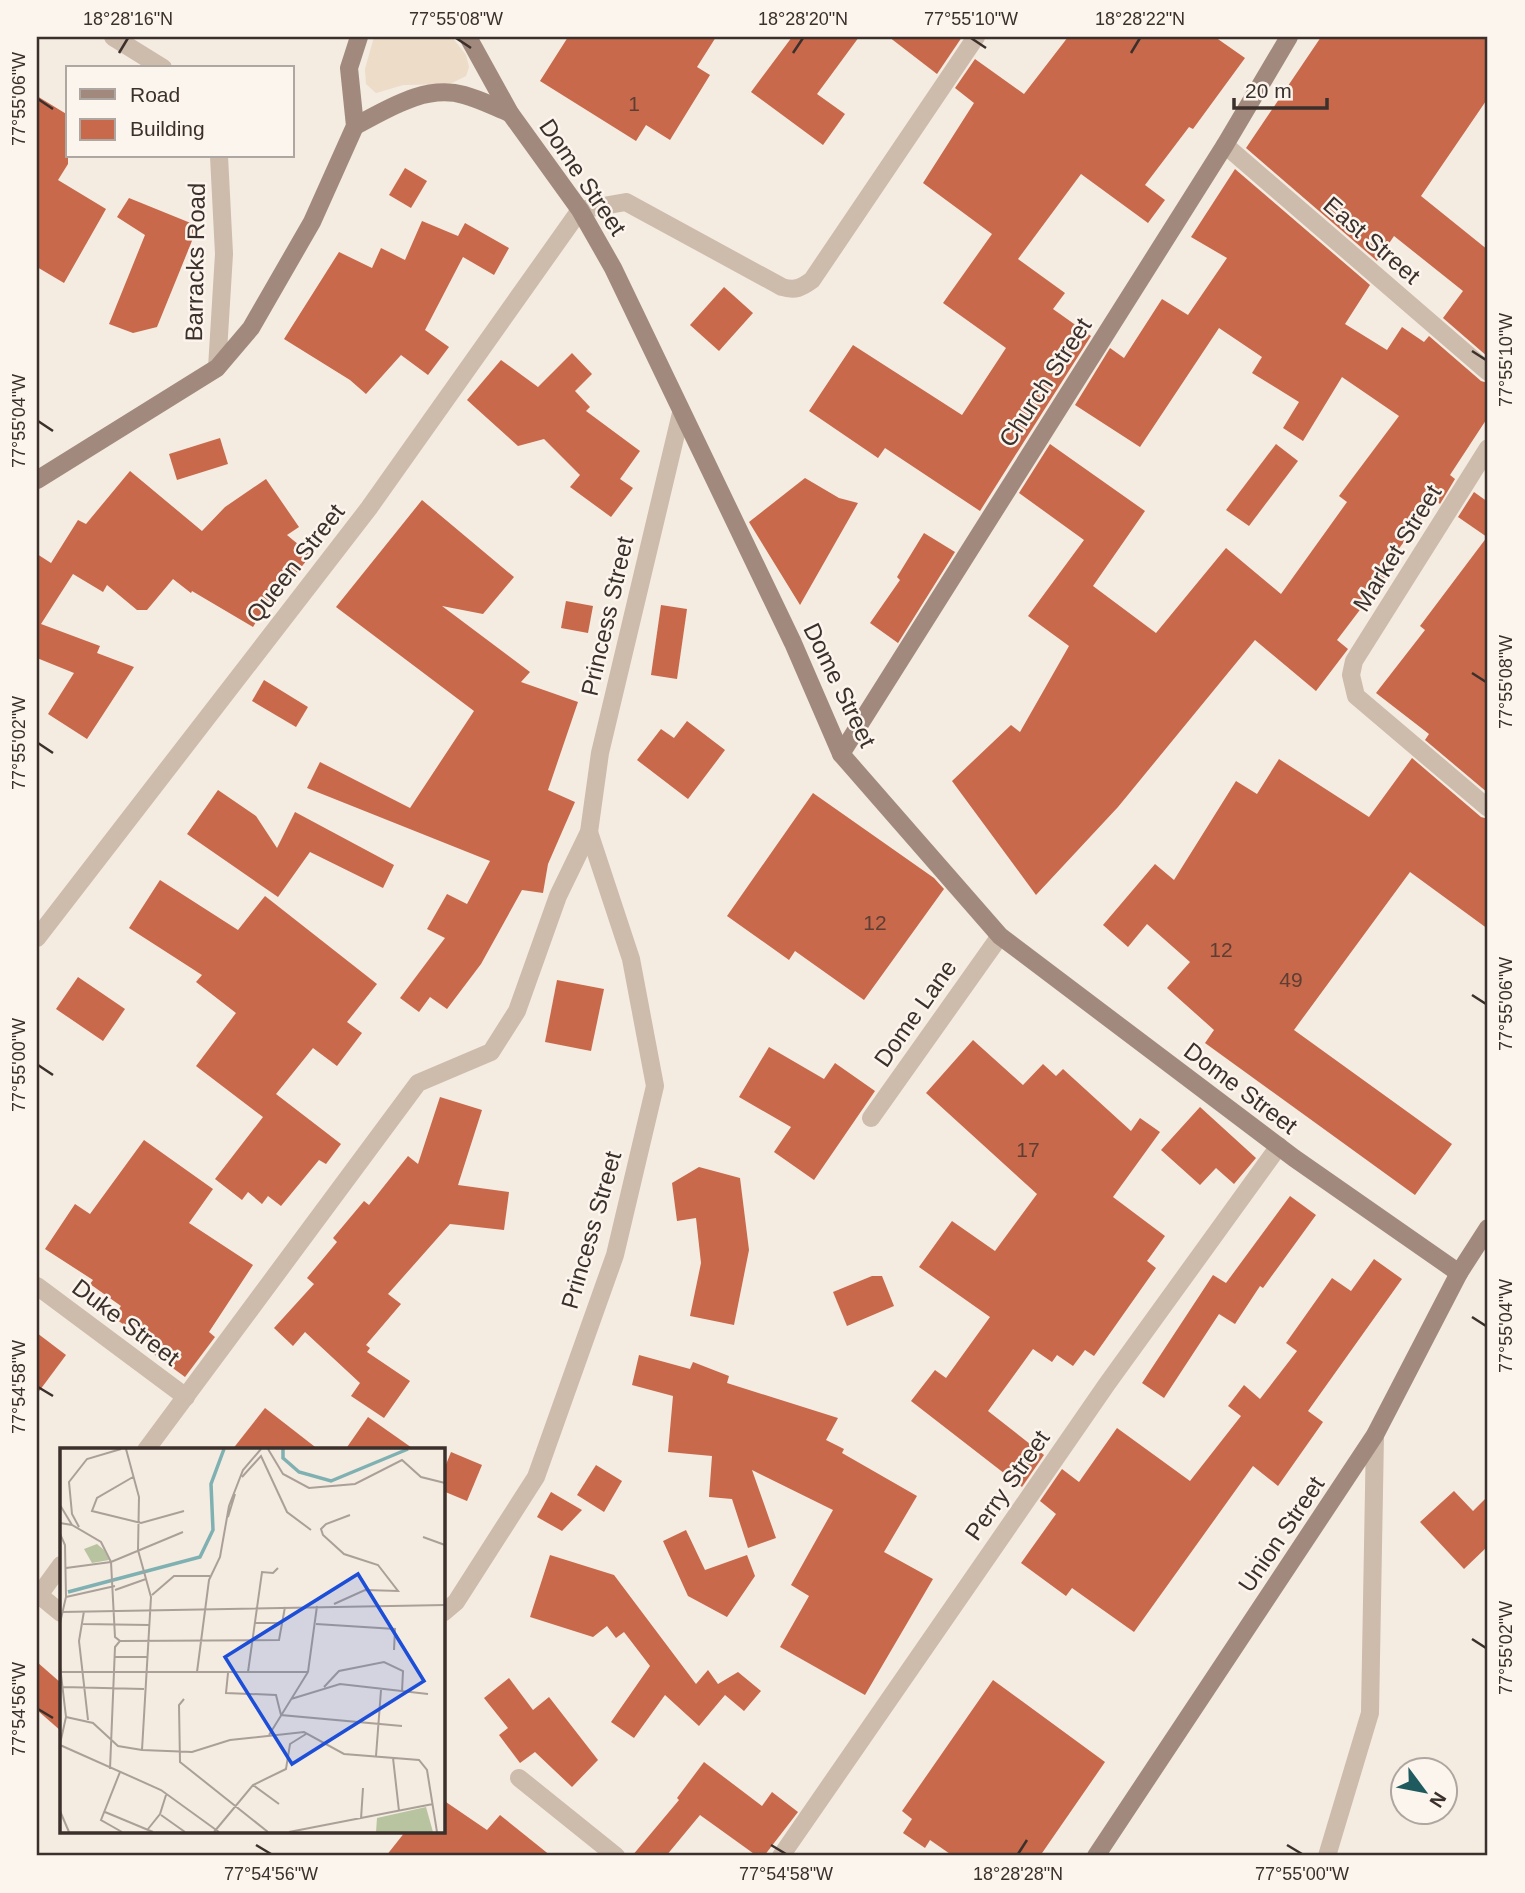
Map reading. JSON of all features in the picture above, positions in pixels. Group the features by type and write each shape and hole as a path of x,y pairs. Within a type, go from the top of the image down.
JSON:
{"street":[{"path":"113,37 160,66"},
{"path":"37,480 217,368 251,328 312,222 355,126 349,68 359,37"},
{"name":"Dome Street","path":"468,37 510,113 580,210 613,268 793,643 841,754 1000,936 1279,1146 1459,1273"},
{"path":"580,210 626,202 793,291 812,280 976,37"},
{"name":"Church Street","path":"841,754 1225,145 1289,37"},
{"path":"355,126 408,99 428,93 461,94 510,113"},
{"name":"East Street","path":"1225,145 1488,372"},
{"name":"Barracks Road","path":"217,368 224,254 219,158"},
{"name":"Queen Street","path":"37,939 369,508 580,210"},
{"name":"Princess Street","path":"148,1448 418,1083 491,1052 517,1012 558,896 589,832 600,753 681,413"},
{"name":"Market Street","path":"1488,448 1354,662 1351,675 1356,696 1488,808"},
{"name":"Princess Street","path":"444,1612 456,1602 536,1476 615,1255 654,1086 631,959 589,832"},
{"name":"Dome Lane","path":"871,1118 1000,936"},
{"name":"Perry Street","path":"780,1856 1107,1384 1279,1146"},
{"name":"Union Street","path":"1096,1856 1375,1436 1459,1273 1488,1227"},
{"name":"Duke Street","path":"37,1286 186,1397"},
{"path":"1327,1856 1370,1713 1375,1436"},
{"path":"60,1566 38,1596 60,1612"},
{"path":"519,1778 616,1856"}],"shaded area":[{"path":"374,37 452,37 466,55 469,67 466,76 450,84 403,85 376,93 366,84 365,69"}],"building":[{"path":"568,37 716,37 697,67 710,75 670,140 646,125 636,141 540,81"},
{"path":"792,37 859,37 817,94 845,114 823,145 751,92"},
{"path":"889,37 962,37 937,74"},
{"path":"1068,37 1215,37 1245,58 1193,129 1189,127 1145,185 1165,200 1148,223 1081,174 1018,259 1065,293 1053,309 1091,336 980,511 885,448 878,458 809,411 853,345 962,415 1006,348 943,303 992,234 923,183 974,103 955,88 975,59 1024,94"},
{"path":"1321,37 1488,37 1488,98 1421,196 1488,250 1488,357 1443,318 1463,291 1394,236 1377,261 1246,148"},
{"path":"37,96 66,114 68,164 58,180 106,209 64,283 37,267"},
{"path":"405,168 427,181 411,208 389,195"},
{"path":"1235,169 1370,285 1345,324 1387,350 1402,327 1424,342 1429,336 1481,381 1488,383 1488,417 1450,475 1455,479 1440,504 1435,500 1389,562 1394,565 1337,640 1348,649 1316,691 1255,640 1118,807 1036,895 952,781 1011,725 1020,732 1069,646 1028,616 1084,540 1019,493 1050,444 1145,511 1093,586 1156,633 1226,548 1281,594 1347,502 1339,496 1399,416 1342,377 1303,441 1283,428 1299,402 1252,373 1262,357 1219,328 1140,447 1075,405 1110,348 1124,358 1162,299 1188,315 1227,258 1191,237"},
{"path":"129,198 198,226 157,327 133,333 109,324 145,235 117,217"},
{"path":"422,221 458,236 465,223 509,248 494,275 463,257 425,330 449,347 428,375 401,355 366,394 350,380 284,339 339,252 372,268 381,248 405,260"},
{"path":"724,287 753,313 719,351 690,325"},
{"path":"572,353 592,374 575,391 590,407 586,411 640,451 620,479 633,488 611,517 570,487 580,475 544,439 518,446 467,400 501,360 538,387"},
{"path":"220,438 228,464 177,480 169,454"},
{"path":"1276,444 1298,461 1249,526 1226,510"},
{"path":"130,471 202,531 225,507 266,479 299,527 287,535 311,555 282,591 277,587 253,627 192,591 191,593 173,579 147,610 137,610 107,585 103,592 73,574 41,624 100,646 97,653 134,667 87,739 48,714 74,673 37,658 37,554 51,563 78,520 86,524"},
{"path":"805,478 839,498 858,503 800,605 749,522"},
{"path":"1474,492 1488,502 1488,793 1425,740 1429,734 1376,693 1425,630 1420,626 1487,537 1458,517"},
{"path":"422,500 514,577 483,614 442,606 530,672 521,682 578,702 548,790 575,802 548,864 543,893 522,890 481,964 447,1009 430,997 419,1012 400,998 445,938 427,929 447,894 467,904 490,861 307,788 320,762 410,808 474,711 336,607"},
{"path":"924,533 955,552 898,643 870,623 900,580 897,577"},
{"path":"566,601 593,606 588,633 561,628"},
{"path":"661,605 687,609 677,679 651,675"},
{"path":"264,680 308,707 296,727 252,701"},
{"path":"687,721 725,750 688,799 637,760 661,729 674,738"},
{"path":"1412,758 1481,817 1488,819 1488,929 1410,872 1294,1030 1452,1144 1415,1195 1205,1043 1214,1030 1167,988 1190,962 1147,924 1128,947 1103,925 1155,864 1174,880 1236,781 1257,794 1279,759 1369,817"},
{"path":"218,790 256,816 277,848 295,812 394,865 383,888 310,852 278,897 187,834"},
{"path":"813,793 934,878 944,889 864,1000 795,951 789,960 727,916"},
{"path":"160,880 238,930 265,896 377,984 347,1022 362,1033 337,1066 313,1048 276,1094 341,1144 326,1164 319,1160 281,1206 268,1196 262,1204 248,1192 242,1200 215,1179 263,1117 196,1066 236,1013 196,982 202,975 129,928"},
{"path":"78,977 125,1009 103,1041 56,1009"},
{"path":"557,980 604,989 591,1051 545,1042"},
{"path":"973,1040 1023,1085 1043,1064 1056,1076 1063,1069 1131,1131 1140,1118 1160,1132 1113,1197 1165,1236 1147,1261 1156,1268 1094,1356 1085,1350 1073,1366 1057,1355 1052,1362 1033,1349 988,1411 1044,1455 1022,1487 911,1401 935,1370 946,1378 990,1317 919,1267 952,1221 995,1251 1037,1194 926,1093"},
{"path":"769,1047 824,1079 835,1063 875,1091 814,1180 774,1152 791,1127 739,1097"},
{"path":"440,1097 482,1110 458,1185 509,1192 504,1230 450,1224 388,1294 401,1304 366,1345 370,1348 367,1352 410,1381 384,1418 351,1396 360,1383 305,1332 293,1346 274,1328 314,1284 307,1278 337,1242 333,1238 364,1201 369,1205 408,1156 418,1164"},
{"path":"1200,1107 1256,1158 1234,1184 1216,1168 1200,1185 1161,1150"},
{"path":"144,1140 213,1189 189,1223 253,1265 209,1332 215,1337 185,1377 151,1352 155,1347 113,1317 121,1306 90,1284 93,1280 45,1249 75,1204 90,1214"},
{"path":"699,1167 740,1178 749,1250 734,1325 690,1316 701,1263 696,1218 677,1221 672,1183"},
{"path":"1290,1196 1316,1215 1263,1288 1260,1286 1235,1324 1219,1314 1164,1398 1142,1383 1213,1275 1226,1283"},
{"path":"1374,1259 1402,1279 1308,1411 1323,1422 1278,1486 1253,1466 1134,1632 1072,1588 1066,1596 1021,1563 1056,1514 1040,1501 1062,1469 1079,1482 1117,1428 1190,1481 1241,1416 1228,1406 1244,1385 1260,1399 1297,1351 1286,1343 1332,1278 1351,1291"},
{"path":"872,1276 882,1276 894,1306 847,1326 833,1292"},
{"path":"37,1333 66,1355 37,1394"},
{"path":"639,1355 690,1369 693,1362 729,1376 727,1383 838,1418 826,1440 844,1449 842,1453 917,1496 884,1552 933,1579 865,1695 780,1647 809,1596 791,1585 833,1510 752,1470 776,1538 748,1548 732,1499 709,1497 712,1456 668,1452 673,1396 632,1385"},
{"path":"265,1408 316,1448 234,1448"},
{"path":"368,1417 412,1448 346,1448"},
{"path":"451,1452 482,1465 467,1501 444,1491 444,1470"},
{"path":"596,1465 622,1481 604,1512 577,1495"},
{"path":"1454,1491 1473,1511 1488,1496 1488,1546 1464,1569 1420,1522"},
{"path":"551,1492 582,1510 562,1531 537,1517"},
{"path":"686,1530 705,1570 747,1555 755,1576 727,1617 688,1596 663,1541"},
{"path":"550,1555 614,1575 696,1684 708,1670 718,1684 738,1672 761,1691 744,1711 725,1695 699,1726 665,1695 634,1738 611,1722 650,1666 624,1632 616,1638 607,1626 593,1637 530,1617"},
{"path":"37,1662 60,1682 60,1730 37,1710"},
{"path":"509,1678 533,1710 549,1697 598,1760 572,1787 535,1752 520,1763 499,1735 508,1728 484,1698"},
{"path":"993,1680 1105,1762 1040,1856 953,1856 930,1840 925,1848 903,1833 912,1819 902,1811"},
{"path":"704,1762 762,1806 772,1792 798,1812 764,1856 757,1856 700,1815 666,1856 632,1856 679,1800 677,1798"},
{"path":"444,1801 487,1830 500,1815 551,1856 386,1856 403,1834 444,1834"}]}
